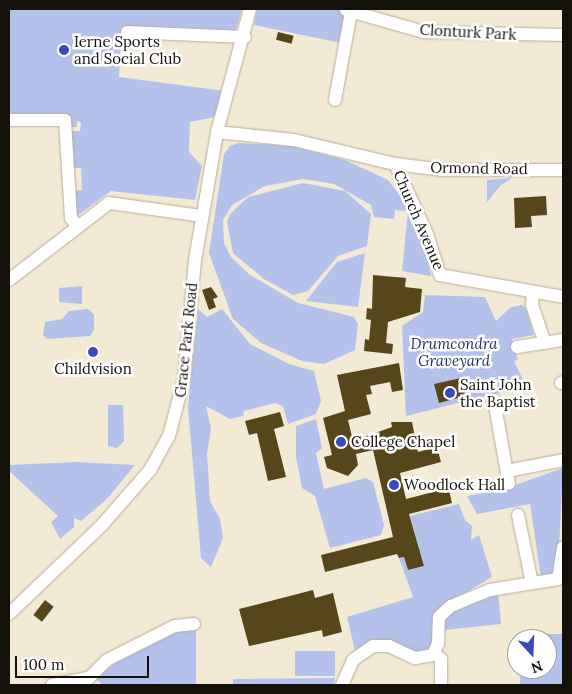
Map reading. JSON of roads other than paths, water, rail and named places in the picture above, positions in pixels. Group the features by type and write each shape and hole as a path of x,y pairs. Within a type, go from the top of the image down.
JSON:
{"street":[{"name":"Grace Park Road","path":"9,614 102,526 150,470 165,445 184,379 202,216 217,132 245,36 250,9"},
{"name":"Clonturk Park","path":"335,100 348,11 424,32 563,36"},
{"path":"127,32 245,36"},
{"path":"9,120 62,119 66,125 71,218 78,227"},
{"name":"Church Avenue","path":"217,132 294,140 395,164 427,234 440,275 563,297"},
{"name":"Ormond Road","path":"395,164 444,170 563,170"},
{"path":"11,273 114,202 202,216"},
{"path":"533,292 533,308 545,342"},
{"path":"517,347 563,340"},
{"path":"494,400 508,477 563,460"},
{"path":"518,515 532,583"},
{"path":"434,653 441,613 490,590 558,579 563,547"},
{"path":"52,685 93,682 107,660 182,624 194,624"},
{"path":"342,685 347,667 373,646 388,646 415,658 434,653"},
{"path":"434,653 441,659 441,685"}],"place":[{"name":"Ierne Sports and Social Club","path":"64,50"},
{"name":"Childvision","path":"93,352"},
{"name":"Saint John the Baptist","path":"450,393"},
{"name":"College Chapel","path":"341,442"},
{"name":"Woodlock Hall","path":"394,485"}],"park label":[{"name":"Drumcondra Graveyard","path":"454,352"}]}
